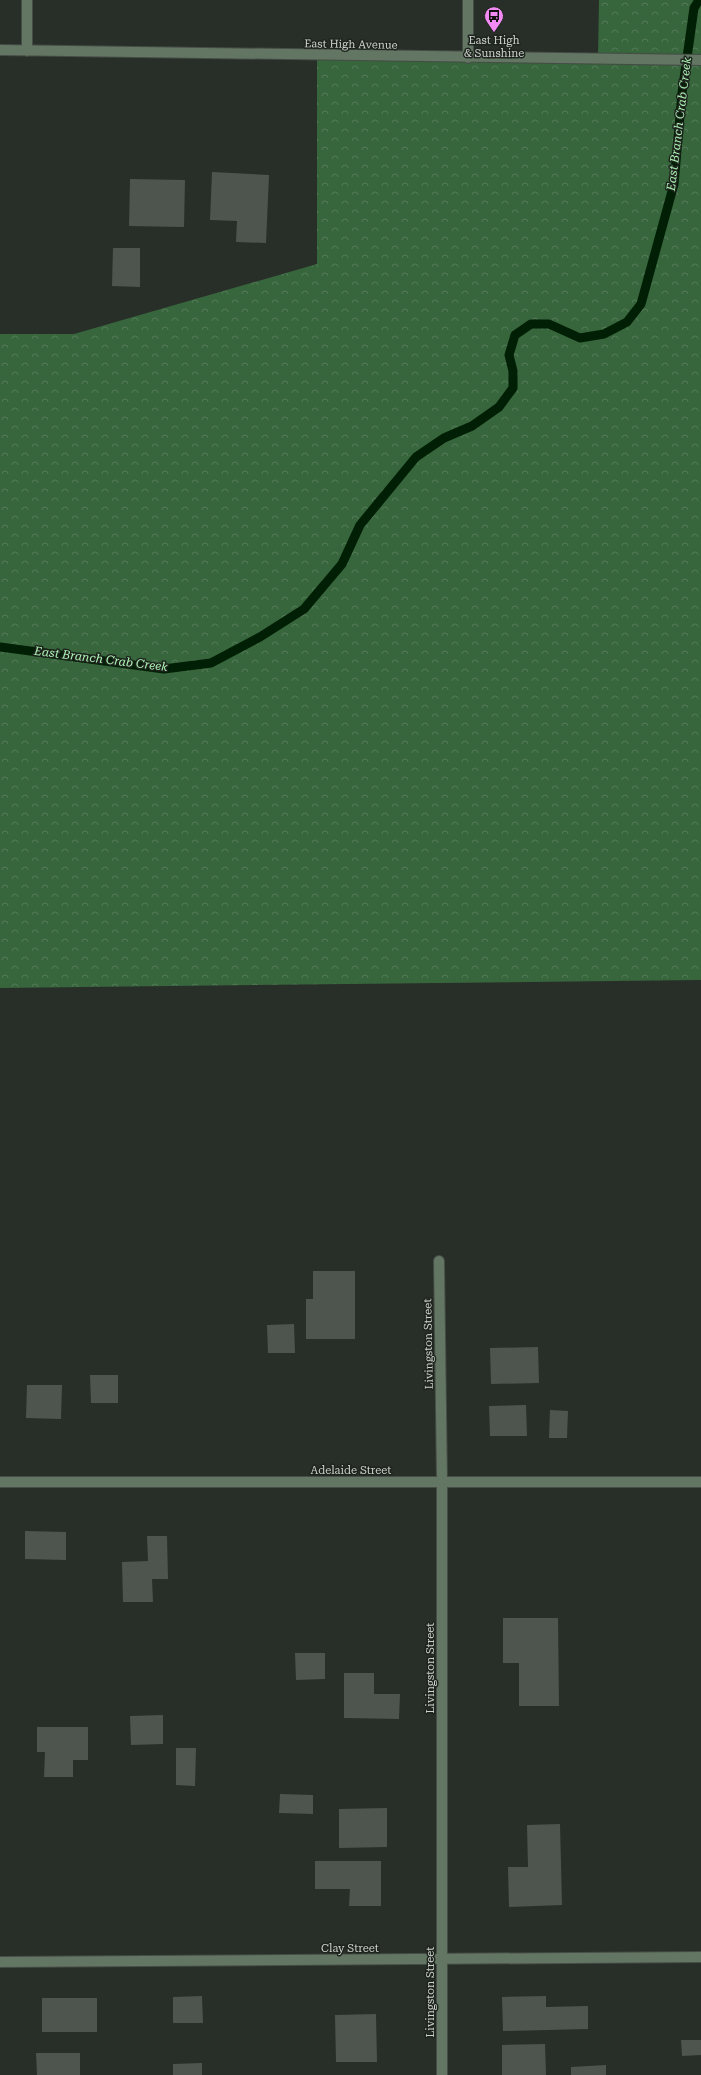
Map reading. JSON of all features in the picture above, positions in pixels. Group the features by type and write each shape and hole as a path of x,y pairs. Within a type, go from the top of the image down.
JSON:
{"street":[{"path":"27,0 27,51"},
{"path":"468,0 468,58"},
{"name":"East High Avenue","path":"0,50 468,58 701,60"},
{"name":"Livingston Street","path":"438,1261 442,1482 442,2075"},
{"name":"Adelaide Street","path":"0,1482 701,1482"},
{"name":"Clay Street","path":"0,1962 701,1957"}],"green space":[{"path":"599,0 701,0 701,980 0,988 0,334 74,334 317,264 317,55 598,59"}],"building":[{"path":"212,172 269,175 266,243 236,242 237,221 210,220"},
{"path":"130,179 185,180 184,227 129,226"},
{"path":"113,248 140,248 140,287 112,286"},
{"path":"313,1271 355,1271 355,1339 306,1339 306,1299 313,1299"},
{"path":"294,1324 295,1353 268,1353 267,1325"},
{"path":"538,1347 539,1383 491,1384 490,1348"},
{"path":"90,1375 118,1375 118,1403 91,1403"},
{"path":"27,1385 62,1385 61,1419 26,1418"},
{"path":"526,1405 527,1436 490,1436 489,1406"},
{"path":"550,1410 568,1411 567,1438 549,1438"},
{"path":"25,1531 66,1532 66,1560 25,1559"},
{"path":"147,1536 167,1536 168,1579 152,1579 153,1602 123,1602 122,1562 148,1561"},
{"path":"503,1618 558,1618 559,1706 519,1706 519,1663 503,1663"},
{"path":"295,1653 325,1653 325,1679 296,1680"},
{"path":"344,1673 374,1673 374,1694 400,1694 399,1719 344,1718"},
{"path":"163,1715 163,1744 131,1745 130,1716"},
{"path":"37,1727 88,1727 88,1760 73,1760 73,1777 44,1777 45,1752 37,1752"},
{"path":"176,1748 196,1748 195,1786 176,1785"},
{"path":"280,1794 313,1795 313,1814 279,1813"},
{"path":"387,1808 387,1847 339,1848 339,1809"},
{"path":"560,1824 562,1905 509,1907 508,1867 528,1867 527,1825"},
{"path":"315,1861 381,1861 381,1906 349,1906 350,1889 315,1889"},
{"path":"202,1996 203,2023 173,2023 173,1997"},
{"path":"546,1996 546,2007 588,2006 588,2029 503,2031 502,1997"},
{"path":"42,1998 97,1998 97,2032 42,2032"},
{"path":"376,2014 377,2062 336,2062 335,2015"},
{"path":"681,2040 701,2040 701,2055 682,2056"},
{"path":"545,2044 546,2075 502,2075 502,2045"},
{"path":"36,2053 80,2053 80,2075 37,2075"},
{"path":"202,2063 202,2075 173,2075 173,2064"},
{"path":"606,2065 606,2075 571,2075 571,2067"}],"waterway":[{"name":"East Branch Crab Creek","path":"0,647 164,669 211,663 260,637 304,609 342,564 360,525 416,457 444,438 472,426 499,407 513,388 513,371 509,355 515,335 531,324 549,324 580,338 604,334 627,322 641,304 674,184 682,93 694,8 699,0"}],"place":[{"name":"East High & Sunshine","path":"494,33"}]}
